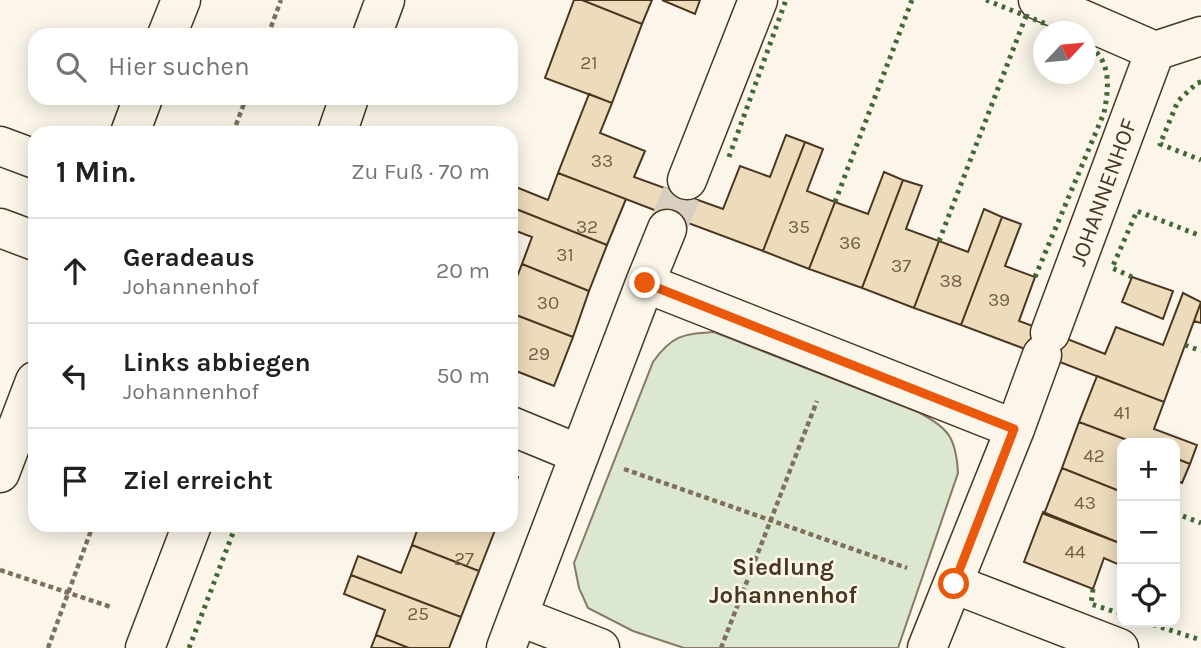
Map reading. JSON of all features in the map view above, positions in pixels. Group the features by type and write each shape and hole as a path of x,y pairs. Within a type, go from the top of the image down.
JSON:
{"street":[{"path":"170,28 181,0"},
{"path":"375,28 385,0"},
{"path":"687,180 758,0"},
{"path":"1038,0 1155,51 1201,36"},
{"name":"JOHANNENHOF","path":"927,648 1014,429 1155,51"},
{"path":"133,126 140,105"},
{"path":"339,126 347,105"},
{"path":"0,146 28,156"},
{"path":"0,228 28,238"},
{"path":"600,648 512,632 667,229"},
{"path":"645,283 1014,429"},
{"path":"0,473 28,399"},
{"path":"518,429 579,453"},
{"path":"145,648 189,532"},
{"path":"954,584 1119,648"}],"path":[{"path":"271,28 281,0"},
{"path":"236,126 243,105"},
{"path":"721,648 833,357"},
{"path":"579,453 954,584"},
{"path":"48,648 91,532"},
{"path":"0,570 85,598"}],"green space":[{"path":"714,332 918,412 937,423 949,435 955,451 958,473 898,648 684,648 633,631 588,608 579,588 574,563 653,362 672,341 686,335"}],"building":[{"path":"574,0 582,0 642,24 612,103 545,78"},
{"path":"582,0 652,0 642,24"},
{"path":"662,0 700,0 695,14"},
{"path":"589,94 612,103 600,133 645,151 634,177 698,200 688,223 558,173"},
{"path":"786,135 805,142 763,251 688,223 698,200 723,209 740,166 770,177"},
{"path":"805,142 823,149 807,191 835,202 809,269 763,251"},
{"path":"884,172 903,180 862,288 809,269 835,202 868,214"},
{"path":"558,173 626,199 607,245 518,210 518,188 548,200"},
{"path":"903,180 922,186 906,229 939,241 914,308 862,288"},
{"path":"984,209 1002,217 961,325 914,308 939,241 968,252"},
{"path":"518,210 607,245 589,291 522,264 532,237 518,232"},
{"path":"1002,217 1021,224 1005,266 1035,277 1019,321 1065,338 1057,361 961,325"},
{"path":"522,264 589,291 573,337 518,316 518,274"},
{"path":"1132,277 1173,291 1163,319 1122,302"},
{"path":"1183,293 1201,302 1164,402 1057,361 1065,338 1105,354 1116,327 1163,345"},
{"path":"1201,302 1201,323 1194,321"},
{"path":"518,316 573,337 554,386 518,372"},
{"path":"1097,376 1164,402 1154,429 1178,438 1122,438 1079,422"},
{"path":"1079,422 1122,438 1117,438 1117,490 1062,468"},
{"path":"1180,439 1197,445 1190,464 1180,460"},
{"path":"1180,460 1190,464 1182,483 1180,482"},
{"path":"1062,468 1117,490 1117,542 1044,514"},
{"path":"1043,512 1117,542 1117,564 1104,558 1093,589 1024,562"},
{"path":"417,532 494,532 479,571 412,545"},
{"path":"412,545 479,571 461,617 351,575 358,556 401,573"},
{"path":"351,575 461,617 449,648 409,648 376,635 385,610 344,594"},
{"path":"376,635 409,648 371,648"}],"tunnel":[{"path":"667,229 687,180"}],"hedge":[{"path":"729,157 786,0"},
{"path":"835,202 912,0"},
{"path":"986,0 1038,21"},
{"path":"939,241 1026,16"},
{"path":"1035,277 1104,113 1107,74 1096,52"},
{"path":"1201,82 1178,101 1160,144 1201,160"},
{"path":"1132,277 1112,268 1137,211 1201,236"},
{"path":"1185,345 1201,351"},
{"path":"1180,515 1201,523"},
{"path":"189,648 233,532"},
{"path":"1093,589 1091,604 1117,612"},
{"path":"1161,627 1201,640"}],"district":[{"name":"Siedlung Johannenhof","path":"783,581"}],"route":[{"path":"645,283 1014,429 954,584"}]}
